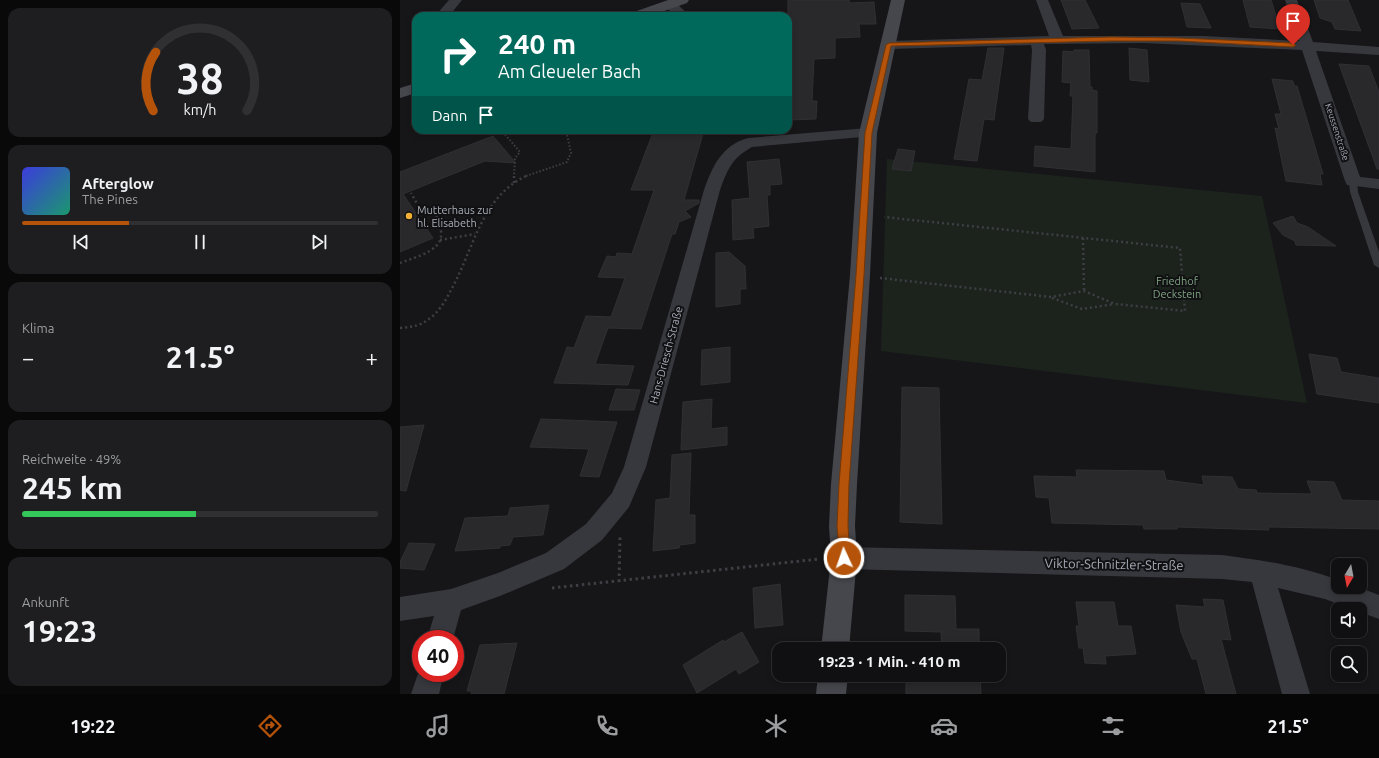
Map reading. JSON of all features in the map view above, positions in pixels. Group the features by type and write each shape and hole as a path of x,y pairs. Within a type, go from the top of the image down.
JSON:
{"street":[{"path":"446,12 456,0"},
{"path":"836,642 844,558 842,526 844,484 860,275 868,133 898,0"},
{"path":"1042,0 1058,41"},
{"name":"Keussenstraße","path":"1291,0 1353,181"},
{"path":"647,12 675,2 681,12"},
{"path":"889,45 1111,39 1179,40 1379,51"},
{"path":"1036,119 1039,50 1037,42"},
{"path":"400,93 412,89"},
{"name":"Hans-Driesch-Straße","path":"400,609 451,601 500,584 555,561 594,532 621,500 635,467 712,190 723,161 732,152 748,144 868,133"},
{"path":"1353,181 1379,184"},
{"name":"Viktor-Schnitzler-Straße","path":"844,558 1222,566 1261,572 1325,587 1379,607"},
{"path":"1261,572 1296,694"},
{"path":"443,630 451,601"},
{"path":"425,694 428,682"},
{"path":"831,694 832,682"}],"lane":[{"name":"Keussenstraße","path":"1353,181 1354,192 1378,265"}],"path":[{"path":"505,134 520,152 516,158 514,183"},
{"path":"400,328 418,325 432,316 442,304 454,287 476,234 485,216 498,197 514,183 537,170 567,162 571,153 567,134"},
{"path":"400,263 427,252 438,244 441,236 435,211 420,209 410,193"},
{"path":"860,275 1051,298 1082,310 1115,304 1185,311 1180,248 864,215"},
{"path":"440,240 476,234"},
{"path":"1084,238 1084,291"},
{"path":"1051,298 1084,291 1115,304"},
{"path":"619,582 621,500"},
{"path":"545,589 619,582 656,576 844,558"}],"green space":[{"name":"Friedhof Deckstein","path":"887,159 1262,196 1307,403 881,351"}],"building":[{"path":"788,0 849,0 850,3 874,2 876,24 859,24 860,37 835,38 835,58 814,59 812,101 817,101 816,119 792,120 792,12 788,12"},
{"path":"1061,0 1085,0 1099,28 1072,29"},
{"path":"1243,0 1271,0 1280,29 1250,27"},
{"path":"1314,0 1348,0 1361,31 1335,29 1332,22 1320,18"},
{"path":"1181,3 1200,4 1211,28 1187,27"},
{"path":"988,48 1004,48 994,120 984,119 977,161 954,159 969,79 982,80"},
{"path":"1129,48 1147,50 1149,82 1130,80"},
{"path":"1074,50 1089,50 1090,87 1092,87 1092,90 1097,91 1095,172 1034,166 1035,146 1071,149 1073,96 1070,96 1071,83 1062,82 1063,51 1074,52"},
{"path":"1339,64 1369,66 1379,92 1379,169 1377,169"},
{"path":"1272,79 1293,81 1294,86 1297,86 1323,174 1320,174 1322,185 1286,181 1275,128 1279,129 1275,114 1281,114"},
{"path":"652,134 703,134 684,200 699,200 699,203 685,211 691,217 679,222 675,234 672,234 641,329 608,328 595,364 634,366 628,385 554,383 567,347 574,348 586,316 611,317 625,278 598,277 607,256 616,257 617,253 632,254 654,190 631,190"},
{"name":"Mutterhaus zur hl. Elisabeth","path":"493,136 516,163 485,161 403,194 433,238 400,252 400,172"},
{"path":"898,149 915,151 911,171 892,169"},
{"path":"779,159 782,184 770,185 770,195 767,195 769,226 753,228 754,238 733,240 732,200 750,198 747,162"},
{"path":"1293,216 1297,223 1308,227 1336,246 1296,245 1295,241 1283,235 1273,223"},
{"path":"729,252 745,266 746,289 740,289 740,304 716,307 716,253"},
{"path":"730,347 730,382 701,385 702,350"},
{"path":"1309,354 1337,358 1341,372 1379,378 1379,403 1317,394"},
{"path":"902,387 939,388 942,524 900,522"},
{"path":"616,389 640,390 634,410 609,410"},
{"path":"712,399 711,429 727,427 727,445 681,450 683,402"},
{"path":"541,419 617,422 599,477 580,476 589,449 530,447"},
{"path":"424,425 406,491 400,490 400,427"},
{"path":"691,453 689,515 695,515 695,543 680,545 679,548 653,551 656,500 670,498 672,455"},
{"path":"1076,470 1164,471 1166,480 1204,485 1202,476 1232,477 1238,489 1256,490 1257,493 1312,494 1307,481 1334,482 1342,500 1379,501 1379,529 1268,527 1269,530 1177,527 1177,529 1144,529 1143,525 1052,523 1049,498 1036,497 1034,476 1077,477"},
{"path":"549,505 543,535 513,537 510,545 500,546 500,548 455,551 465,518 508,516 510,508"},
{"path":"409,543 435,544 424,570 400,568 400,562"},
{"path":"780,584 783,625 755,628 753,588"},
{"path":"905,595 955,596 956,629 979,629 979,642 942,642 941,632 905,631"},
{"path":"1203,599 1223,600 1231,640 1221,639 1236,694 1206,694 1197,659 1192,659 1181,632 1176,605 1205,607"},
{"path":"1076,602 1114,602 1118,626 1131,626 1136,654 1105,656 1106,664 1085,663 1083,648 1079,648 1076,626 1079,626"},
{"path":"742,632 759,662 739,674 736,669 697,693 683,665 723,640 724,642"},
{"path":"517,643 504,694 471,694 472,691 467,691 480,645"},
{"path":"906,682 980,682 981,694 906,694"}],"place":[{"name":"Mutterhaus zur hl. Elisabeth","path":"409,216"}],"route":[{"path":"844,558 842,526 844,484 860,275 868,133 889,45 1111,39 1249,42 1293,45"}]}
